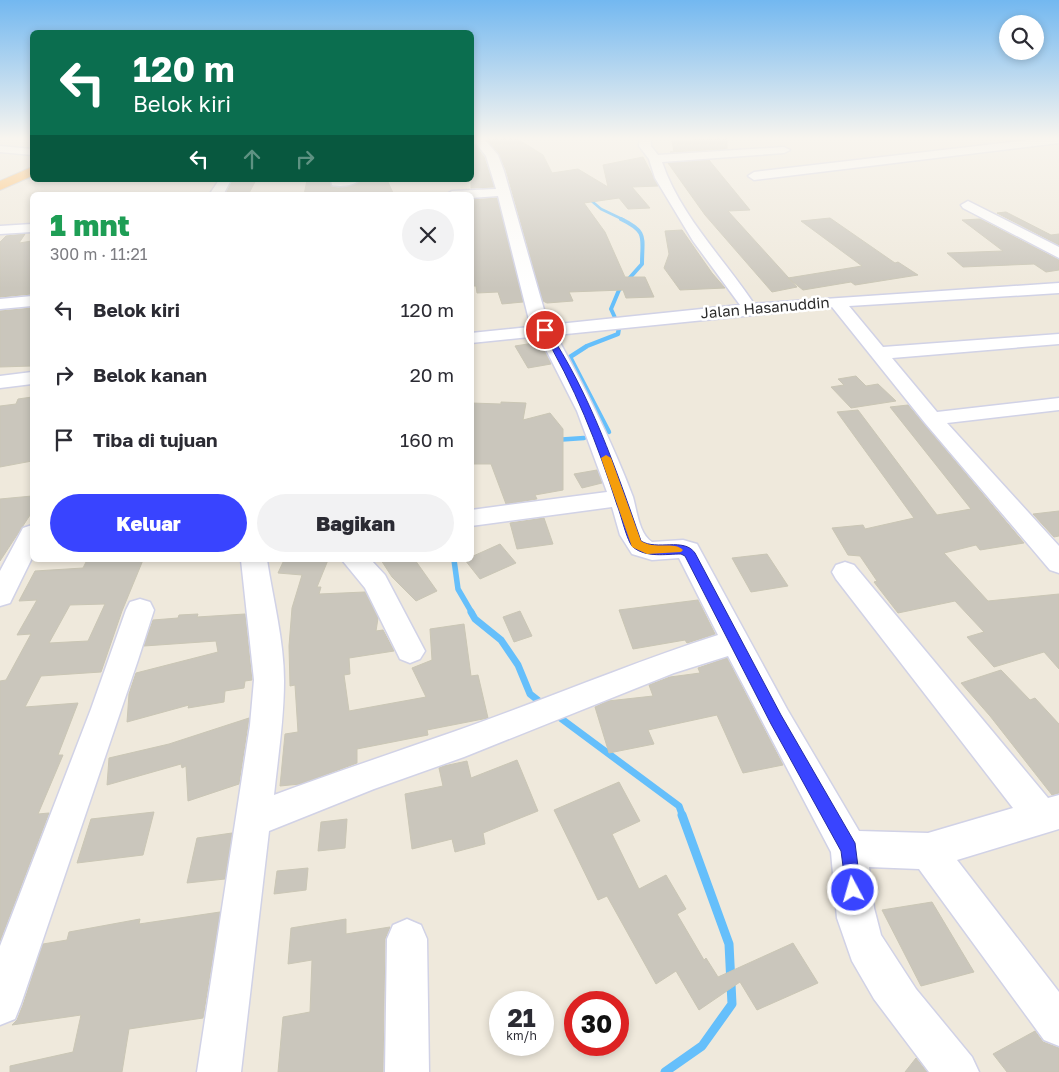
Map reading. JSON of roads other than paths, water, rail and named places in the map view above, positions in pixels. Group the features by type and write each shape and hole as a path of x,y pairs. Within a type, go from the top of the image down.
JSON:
{"street":[{"path":"503,188 541,325 556,349 586,411 621,498 632,535 641,548 652,551 683,549 688,551 734,642 849,849 854,907 860,930 869,950 882,974 958,1072"},
{"path":"666,188 700,241 744,301"},
{"path":"474,194 504,192"},
{"path":"968,205 1059,253"},
{"path":"0,230 30,228"},
{"name":"Jalan Hasanuddin","path":"474,327 541,325 744,301 851,292 1059,279"},
{"name":"Jalan Hasanuddin","path":"618,317 1059,288"},
{"path":"0,304 30,301"},
{"path":"836,302 932,419 1059,563"},
{"name":"Jalan Hasanuddin","path":"474,337 541,325"},
{"path":"879,353 1059,339"},
{"path":"0,382 30,378"},
{"path":"0,392 30,387"},
{"path":"932,419 1059,404"},
{"path":"474,518 621,498"},
{"path":"2,585 30,537"},
{"path":"219,1072 266,725 268,680 254,562"},
{"path":"357,562 376,582 410,651"},
{"path":"845,572 1050,815 928,851 849,849"},
{"path":"0,1004 60,832 114,694 140,610"},
{"path":"253,820 373,774 453,747 666,664 734,642"},
{"path":"928,851 1023,980 1059,1025"},
{"path":"407,939 408,1072"}],"waterway":[{"path":"587,197 601,209 624,220"},
{"path":"617,322 611,309 619,290 642,264 642,236 636,228 621,219"},
{"path":"609,432 570,357 587,346 618,334 619,327 616,321"},
{"path":"555,440 584,438"},
{"path":"454,562 458,589 472,613"},
{"path":"471,612 475,619 501,640 518,665 530,694 544,705"},
{"path":"555,714 679,806 683,817"},
{"path":"665,1072 702,1046 732,1004 729,944 682,815"}]}
